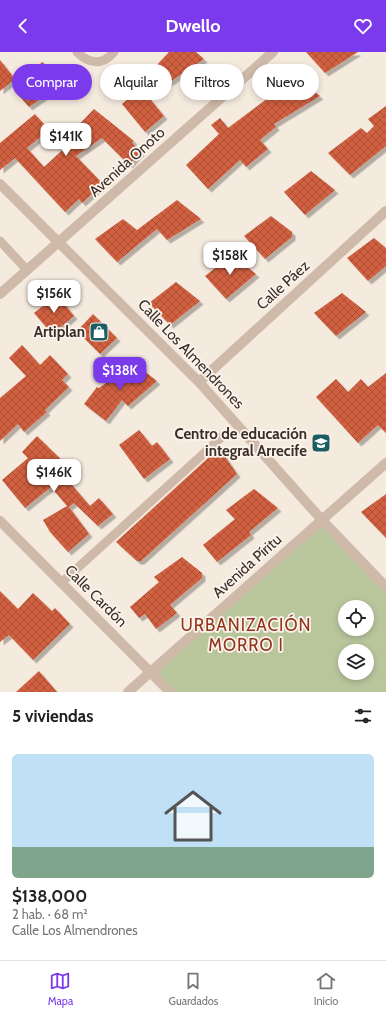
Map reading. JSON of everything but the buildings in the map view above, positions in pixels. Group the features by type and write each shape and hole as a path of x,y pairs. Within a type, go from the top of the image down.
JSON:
{"street":[{"name":"Avenida Onoto","path":"0,294 273,52"},
{"name":"Calle Los Almendrones","path":"0,184 200,382 322,520 386,587"},
{"name":"Calle Páez","path":"200,382 386,211"},
{"name":"Avenida Píritu","path":"128,692 386,463"},
{"name":"Calle Cardón","path":"0,521 170,692"}],"lane":[{"path":"77,52 84,59 97,63 105,61 114,52"},
{"path":"0,241 27,270"},
{"path":"61,582 223,436"}],"green space":[{"path":"322,520 386,587 386,692 170,692 150,672"}],"place":[{"name":"Artiplan","path":"99,332"},
{"name":"Centro de educación integral Arrecife","path":"321,443"}],"district":[{"name":"URBANIZACIÓN MORRO I","path":"246,635"}]}
